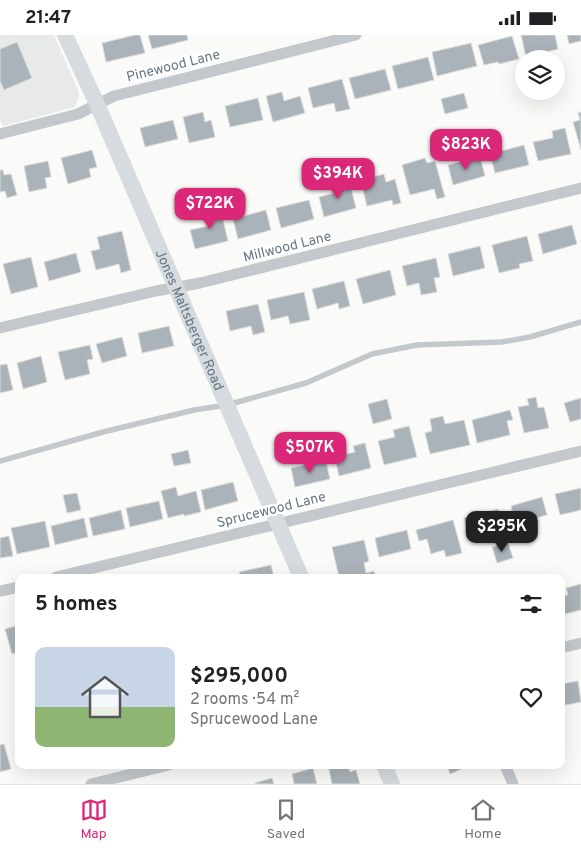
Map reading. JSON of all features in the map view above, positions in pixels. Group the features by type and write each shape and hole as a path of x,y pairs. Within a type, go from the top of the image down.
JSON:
{"main road":[{"name":"Jones Maltsberger Road","path":"65,35 97,104 300,574"},
{"path":"386,769 392,784"}],"street":[{"name":"Pinewood Lane","path":"0,134 78,114 114,96 356,35"},
{"name":"Millwood Lane","path":"0,328 200,283 581,188"},
{"name":"Sprucewood Lane","path":"68,574 581,451"},
{"path":"0,591 15,588"},
{"path":"565,647 581,643"},
{"path":"91,784 152,769"},
{"path":"507,769 513,784"}],"lane":[{"path":"0,461 103,432 194,410 227,405 306,383 372,354 417,345 502,342 530,337 581,322"}],"shaded area":[{"path":"0,35 54,35 78,90 79,96 75,107 3,126 0,120"}],"building":[{"path":"140,35 145,53 106,62 102,43"},
{"path":"148,35 187,35 188,40 152,49"},
{"path":"521,35 555,35 558,49 524,50"},
{"path":"567,35 581,35 581,41 569,44"},
{"path":"512,36 516,50 515,60 484,65 478,45"},
{"path":"17,42 32,78 4,90 0,81 0,49"},
{"path":"471,43 477,66 437,76 432,52"},
{"path":"428,57 434,80 398,89 392,66"},
{"path":"385,69 391,90 355,99 349,78"},
{"path":"342,79 350,109 336,112 334,103 313,108 308,88"},
{"path":"282,92 284,101 300,96 305,113 273,122 266,96"},
{"path":"464,93 468,108 445,114 441,99"},
{"path":"258,98 263,120 230,127 225,106"},
{"path":"203,112 205,122 211,120 215,137 189,143 183,117"},
{"path":"581,112 581,150 573,122 580,120 578,113"},
{"path":"173,120 178,139 145,147 140,128"},
{"path":"565,128 571,154 538,161 533,142 553,138 552,131"},
{"path":"524,145 529,165 495,173 490,154"},
{"path":"92,150 97,167 89,169 91,177 68,184 61,158"},
{"path":"480,157 485,176 453,185 448,165"},
{"path":"425,158 427,163 435,161 445,197 437,199 434,189 410,195 402,165"},
{"path":"48,161 51,177 45,178 47,188 29,192 24,166"},
{"path":"0,170 3,170 4,175 11,174 17,195 7,198 5,191 0,192"},
{"path":"384,174 386,182 395,179 401,203 393,205 392,200 367,206 362,186 370,184 369,178"},
{"path":"349,180 356,208 324,217 319,197 338,192 336,184"},
{"path":"309,200 314,219 281,228 276,208"},
{"path":"220,207 228,241 195,249 190,230 208,226 204,211"},
{"path":"266,210 271,230 238,239 233,219"},
{"path":"572,225 577,244 543,254 538,234"},
{"path":"122,231 131,270 121,273 119,264 96,270 91,251 100,249 97,237"},
{"path":"527,236 533,261 519,264 520,268 499,273 492,245"},
{"path":"480,246 485,268 453,276 448,254"},
{"path":"76,253 81,272 49,281 44,262"},
{"path":"31,257 38,287 11,294 3,264"},
{"path":"436,258 440,277 434,278 437,292 421,295 419,283 407,286 402,266"},
{"path":"390,270 396,295 363,304 356,279"},
{"path":"344,281 350,306 339,309 338,303 317,309 312,289"},
{"path":"304,292 310,320 290,324 288,316 271,320 267,300"},
{"path":"258,304 265,332 253,335 251,326 230,331 226,311"},
{"path":"169,326 174,346 142,353 138,333"},
{"path":"122,337 127,356 102,363 96,344"},
{"path":"90,345 93,359 87,360 90,374 65,380 58,352"},
{"path":"41,356 47,382 23,389 17,363"},
{"path":"7,364 13,390 0,393 0,365"},
{"path":"536,397 538,408 544,407 549,428 524,433 518,407 529,405 527,399"},
{"path":"581,398 581,419 570,422 564,403"},
{"path":"387,399 392,419 373,424 368,404"},
{"path":"510,410 513,420 507,421 510,435 477,443 472,420"},
{"path":"443,416 445,424 464,420 470,445 430,454 425,433 432,431 430,419"},
{"path":"409,426 417,457 384,465 378,441 395,437 393,430"},
{"path":"365,443 371,468 339,476 333,450 345,447 347,454 355,452 353,446"},
{"path":"188,450 191,463 174,466 171,454"},
{"path":"326,461 330,479 295,487 291,468"},
{"path":"233,482 238,501 205,510 201,490"},
{"path":"176,487 178,496 196,491 201,512 168,518 161,491"},
{"path":"581,488 581,510 560,515 555,494"},
{"path":"77,493 81,510 67,513 63,495"},
{"path":"542,497 547,515 515,523 511,506"},
{"path":"159,501 163,519 130,527 126,508"},
{"path":"498,509 500,517 505,516 509,530 494,534 493,530 469,537 464,518"},
{"path":"121,510 125,529 93,536 89,518"},
{"path":"84,518 88,537 55,545 51,526"},
{"path":"453,520 462,553 446,557 444,550 431,554 427,539 419,541 416,530"},
{"path":"45,521 50,547 17,554 11,528"},
{"path":"407,530 411,549 379,557 375,538"},
{"path":"9,536 13,556 0,558 0,538"},
{"path":"364,540 369,561 364,563 366,573 374,571 375,574 338,574 332,547"},
{"path":"508,543 513,558 497,563 492,547"},
{"path":"271,565 273,574 240,574 239,572"},
{"path":"581,584 581,610 565,614 565,595 568,595 566,588"},
{"path":"15,626 15,653 12,654 5,629"},
{"path":"578,681 581,702 565,705 565,683"},
{"path":"4,744 11,769 0,772 0,745"},
{"path":"313,769 317,784 294,784 292,774"},
{"path":"329,769 349,769 350,772 356,770 360,784 332,784"},
{"path":"448,769 462,769 450,774"},
{"path":"272,778 274,784 255,784 255,783"}]}
